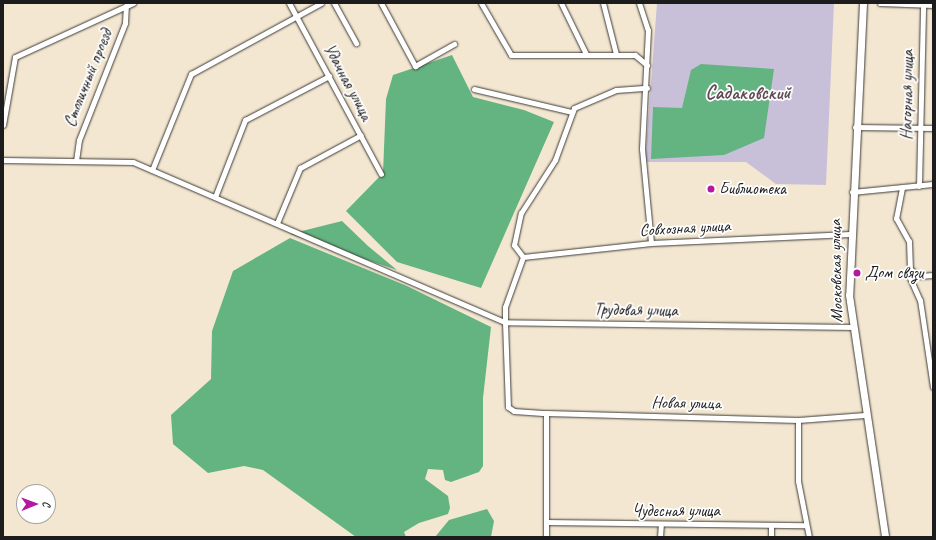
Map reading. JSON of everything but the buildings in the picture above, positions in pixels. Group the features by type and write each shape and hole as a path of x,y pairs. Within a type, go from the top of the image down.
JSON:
{"main road":[{"name":"Московская улица","path":"863,3 851,192 851,327 885,537"}],"street":[{"path":"3,125 15,57 133,3"},
{"name":"Удачная улица","path":"290,3 382,174"},
{"path":"152,170 191,74 321,3"},
{"path":"334,3 356,43"},
{"path":"381,3 415,66 454,44"},
{"path":"481,3 506,51 518,57 586,54 635,55 647,66"},
{"path":"561,3 586,54"},
{"path":"603,3 616,54"},
{"path":"639,3 648,30 647,88 642,149 651,243"},
{"path":"880,3 933,5"},
{"name":"Нагорная улица","path":"919,186 923,5"},
{"name":"Столичный проезд","path":"76,161 79,140 125,23 126,6"},
{"path":"215,197 245,120 329,76"},
{"path":"3,160 133,162 505,322 505,307 523,257 514,244 521,213 555,160 572,112 582,103 616,90 647,88"},
{"path":"474,89 572,112"},
{"path":"854,127 933,128"},
{"path":"277,223 300,168 361,135"},
{"path":"851,192 933,184"},
{"path":"902,188 896,218 909,241 910,268 931,346 927,362 933,387"},
{"name":"Совхозная улица","path":"523,257 651,243 850,234"},
{"path":"910,268 920,276 933,275"},
{"name":"Трудовая улица","path":"505,322 851,327"},
{"name":"Новая улица","path":"505,322 508,407 514,411 798,420 865,415"},
{"path":"546,413 546,537"},
{"path":"798,420 798,481 808,537"},
{"name":"Чудесная улица","path":"546,522 771,526 806,525"},
{"path":"660,537 661,524"},
{"path":"771,526 771,537"}],"shaded area":[{"path":"657,3 834,3 826,185 776,184 746,162 645,162"}],"green space":[{"path":"452,55 473,97 524,110 554,122 481,288 397,262 346,211 383,173 386,99 393,75"},
{"path":"701,64 774,69 764,138 724,155 651,159 653,107 682,108 691,70"},
{"path":"342,221 368,246 397,270 290,234"},
{"path":"290,238 407,286 491,327 483,398 483,466 479,472 451,482 445,480 443,470 428,469 425,479 448,496 450,508 448,514 419,523 404,532 406,537 356,537 263,470 244,466 208,473 173,444 171,415 211,379 212,331 233,271"},
{"path":"487,509 494,521 491,537 435,537 449,520"}],"place":[{"name":"Библиотека","path":"711,189"},
{"name":"Дом связи","path":"857,273"}],"district":[{"name":"Садаковский","path":"748,94"}]}
